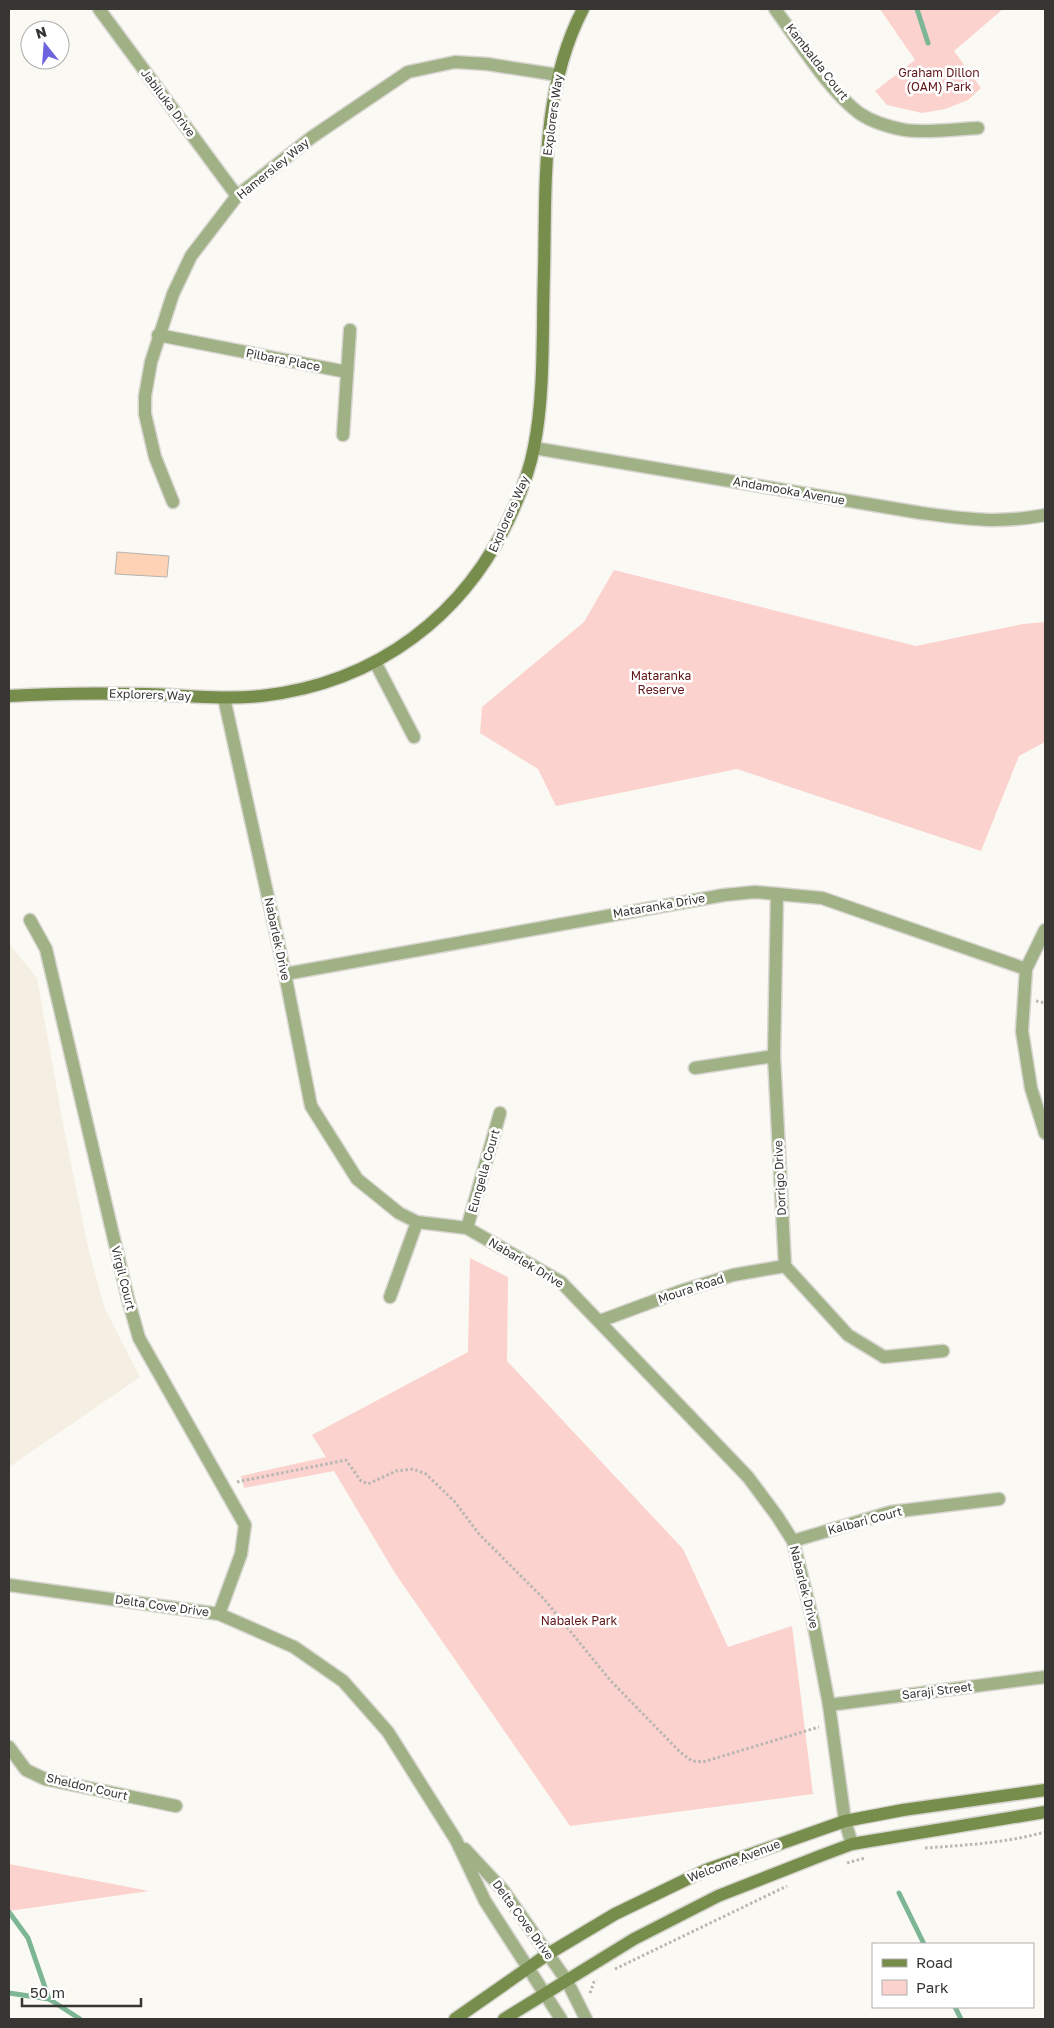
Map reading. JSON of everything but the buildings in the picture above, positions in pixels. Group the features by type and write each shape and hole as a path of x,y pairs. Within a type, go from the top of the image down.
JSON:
{"street":[{"name":"Jabiluka Drive","path":"99,9 237,196"},
{"name":"Explorers Way","path":"9,696 56,693 224,698 261,696 312,687 338,679 375,662 410,640 437,619 475,578 493,551 509,520 523,488 534,448 540,405 547,152 558,75 572,30 584,9"},
{"name":"Kambalda Court","path":"775,9 838,93 858,112 872,120 906,130 931,131 978,128"},
{"name":"Hamersley Way","path":"173,502 156,457 145,414 145,396 151,362 158,335 173,294 191,256 237,196 312,137 408,72 455,62 487,64 558,75"},
{"path":"343,435 350,330"},
{"name":"Pilbara Place","path":"158,335 347,372"},
{"name":"Andamooka Avenue","path":"534,448 921,513 981,521 1024,519 1045,515"},
{"path":"375,662 414,737"},
{"name":"Nabarlek Drive","path":"224,698 285,974 311,1106 357,1179 399,1214 417,1222 467,1228 561,1282 748,1477 777,1516 793,1541 813,1620 829,1705 845,1821 852,1844"},
{"name":"Mataranka Drive","path":"285,974 724,895 754,892 822,898 1026,969"},
{"name":"Dorrigo Drive","path":"777,894 774,1056 785,1266"},
{"name":"Virgil Court","path":"30,920 46,949 128,1299 139,1338 224,1484 245,1525 241,1554 219,1614"},
{"path":"1045,930 1026,969 1022,1031 1031,1088 1045,1133"},
{"path":"694,1068 774,1056"},
{"name":"Eungella Court","path":"467,1228 500,1113"},
{"path":"390,1297 417,1222"},
{"path":"785,1266 848,1335 884,1357 943,1351"},
{"name":"Moura Road","path":"600,1321 681,1291 733,1275 785,1266"},
{"name":"Kalbari Court","path":"793,1541 891,1512 999,1499"},
{"name":"Delta Cove Drive","path":"9,1585 219,1614 294,1646 342,1681 388,1732 456,1840 486,1901 561,2019"},
{"name":"Saraji Street","path":"829,1705 1045,1677"},
{"name":"Sheldon Court","path":"9,1747 26,1770 45,1778 176,1806"},
{"name":"Welcome Avenue","path":"455,2019 528,1967 615,1914 706,1870 845,1821 902,1810 1045,1790"},
{"path":"504,2019 634,1939 718,1896 852,1844 1045,1812"},
{"name":"Delta Cove Drive","path":"456,1840 504,1890 567,1981 586,2019"}],"path":[{"path":"224,1484 346,1460 361,1481 368,1484 396,1471 413,1469 426,1474 455,1502 479,1534 544,1599 610,1680 680,1752 692,1760 703,1762 831,1724"},
{"path":"922,1848 984,1844 1023,1838 1045,1832"},
{"path":"841,1864 867,1857"},
{"path":"608,1972 789,1885"},
{"path":"590,1997 590,1991 594,1982 601,1977"}],"shaded area":[{"path":"9,944 37,978 64,1129 89,1252 105,1309 140,1377 9,1467"}],"green space":[{"name":"Graham Dillon (OAM) Park","path":"880,9 1003,9 954,51 981,88 968,100 945,109 922,113 887,105 875,91 915,60"},
{"name":"Mataranka Reserve","path":"614,570 916,646 1023,624 1045,622 1045,742 1019,756 981,851 737,769 556,806 538,769 480,733 482,707 584,622"},
{"name":"Nabalek Park","path":"470,1258 508,1277 507,1361 683,1549 728,1647 792,1626 813,1794 570,1826 395,1573 334,1471 244,1488 241,1476 326,1457 312,1435 468,1352"},
{"path":"9,1864 149,1891 9,1911"}],"waterway":[{"path":"917,9 928,43"},
{"path":"899,1893 924,1943"},
{"path":"9,1912 28,1938 49,1999"},
{"path":"9,1993 49,1999 80,2019"},
{"path":"956,2008 961,2019"}]}
